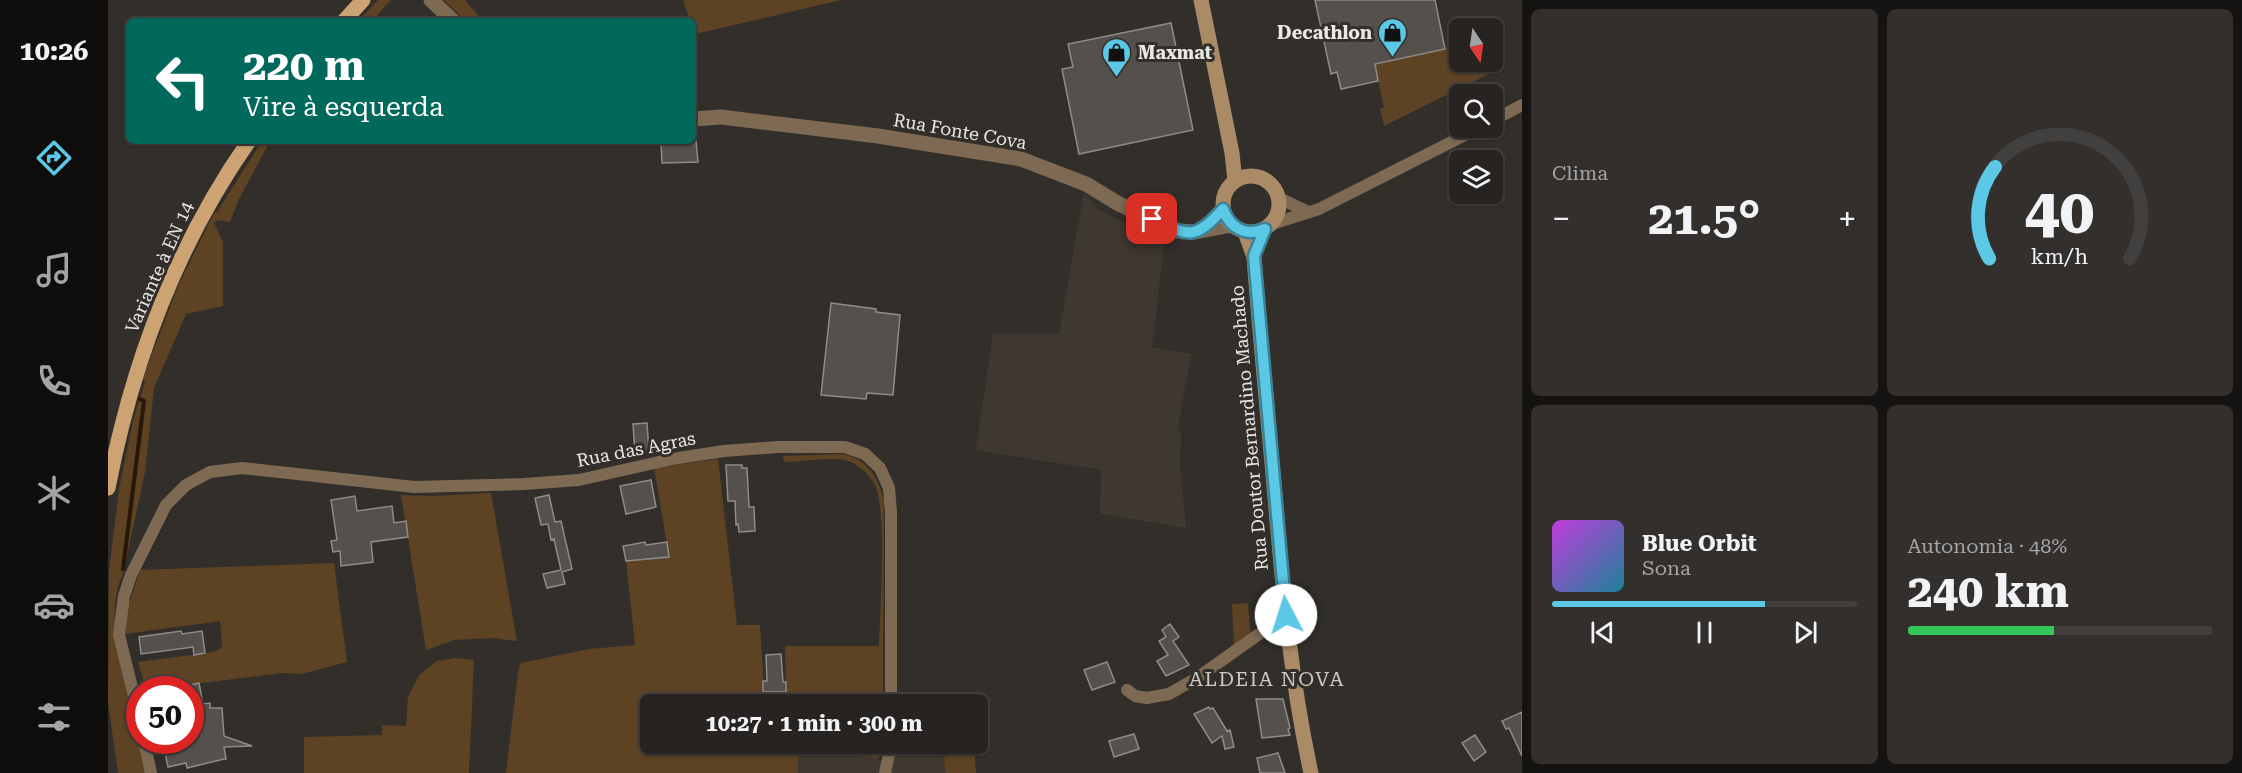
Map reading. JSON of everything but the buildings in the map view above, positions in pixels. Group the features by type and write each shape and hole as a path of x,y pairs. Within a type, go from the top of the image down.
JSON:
{"main road":[{"path":"347,18 363,0"},
{"path":"1201,0 1232,153 1235,181"},
{"name":"Variante à EN 14","path":"108,488 132,386 163,298 195,228 247,144"},
{"path":"1232,153 1253,176"},
{"path":"1253,176 1262,178 1276,190 1279,198 1277,216 1268,227 1239,229 1223,209 1225,194 1235,181 1253,176"},
{"name":"Rua Doutor Bernardino Machado","path":"1254,256 1268,227"},
{"name":"Rua Doutor Bernardino Machado","path":"1239,229 1254,256 1286,615 1300,720 1311,773"}],"street":[{"path":"431,0 450,18"},
{"path":"1503,115 1522,105"},
{"name":"Rua Fonte Cova","path":"696,119 732,118 878,136 1021,159 1086,184 1119,204 1177,231 1239,229"},
{"path":"1268,227 1319,209 1459,138"},
{"path":"1279,198 1308,212"},
{"path":"1205,229 1223,209"},
{"name":"Rua das Agras","path":"129,676 120,641 120,615 131,575 166,505 181,490 210,472 234,468 414,487 524,484 579,480 672,459 724,451 778,447 845,447 865,454 880,468 889,488 891,694"},
{"path":"1127,690 1136,696 1147,698 1170,694 1286,615"},
{"path":"147,754 151,773"},
{"path":"885,773 889,754"}],"shaded area":[{"path":"378,0 391,0 375,18 361,18"},
{"path":"444,0 465,0 480,18 463,18"},
{"path":"683,0 841,0 696,34 696,18 689,18"},
{"path":"1449,47 1449,72 1493,72 1469,84 1449,84 1449,94 1384,126 1380,108 1384,108 1375,64"},
{"path":"260,144 268,144 239,199 230,222 218,220 214,223 223,242 223,306 186,314 154,388 145,472 125,569 118,586 115,603 114,640 126,683 126,754 141,754 145,773 118,773 108,702 109,571 119,489 133,421 145,382 143,378 178,286 214,213 217,212"},
{"path":"1084,192 1098,209 1155,239 1159,232 1166,229 1152,347 1191,354 1178,427 1181,436 1180,463 1186,528 1100,514 1101,470 976,450 993,333 1059,334"},
{"path":"843,454 851,456 870,470 878,484 884,500 883,694 640,694 640,754 798,754 798,773 506,773 521,663 589,649 635,645 626,561 669,556 654,468 718,459 737,625 760,625 764,692 786,692 785,646 879,646 882,538 879,498 875,485 863,470 848,461 826,459 784,462 783,456"},
{"path":"491,493 517,641 493,638 454,640 426,650 401,495"},
{"path":"334,563 347,662 302,674 283,673 204,683 204,676 142,676 138,662 214,652 222,645 220,621 125,634 128,607 140,570"},
{"path":"1248,603 1251,638 1234,649 1232,604"},
{"path":"455,658 474,660 469,773 304,773 304,737 382,735 382,725 406,726 408,697 419,675 437,661"},
{"path":"798,754 859,754 889,763 891,754 927,754 944,757 945,773 798,773"},
{"path":"849,754 881,754 878,759"},
{"path":"952,754 975,754 976,773 945,773 944,757"}],"waterway":[{"path":"123,569 144,401 140,399"}],"place":[{"name":"Decathlon","path":"1393,58"},
{"name":"Maxmat","path":"1117,78"}],"district":[{"name":"ALDEIA NOVA","path":"1267,679"}],"route":[{"path":"1152,219 1177,231 1195,232 1205,229 1223,209 1226,218 1238,230 1258,232 1265,229 1254,256 1286,615"}]}
